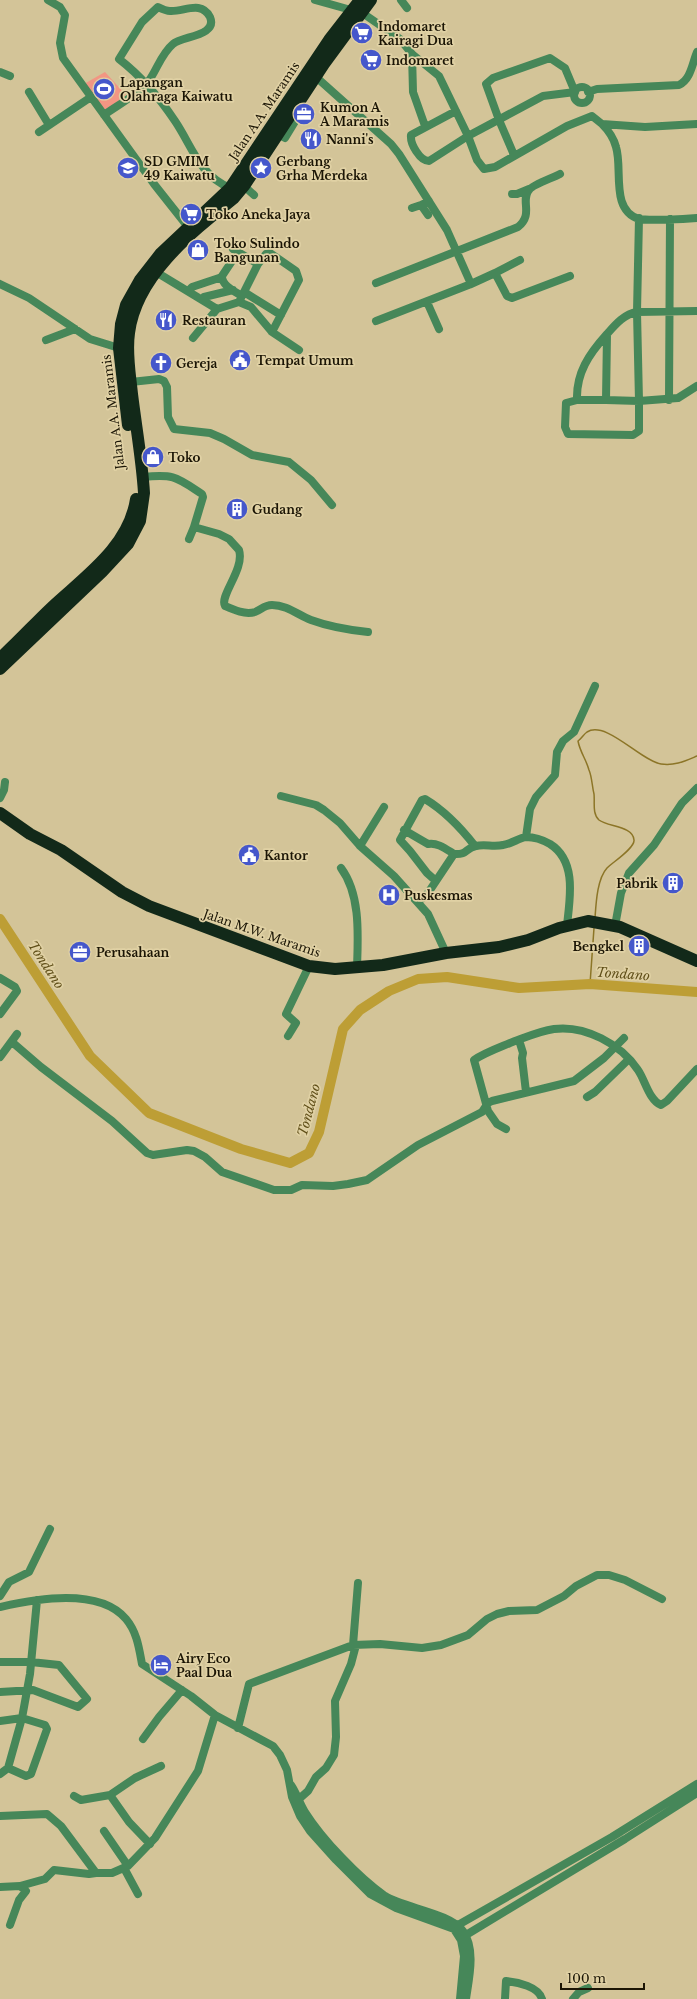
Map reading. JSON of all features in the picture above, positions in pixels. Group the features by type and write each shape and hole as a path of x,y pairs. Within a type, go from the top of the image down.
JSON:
{"highway":[{"path":"0,669 13,652 102,572 128,544 137,529 142,512 143,476 128,360 130,325 142,293 156,272 171,255 234,198 244,186 272,137 316,77 358,7 371,0"},
{"name":"Jalan A.A. Maramis","path":"0,658 13,652 101,562 123,536 132,517 136,500 136,487 119,348 121,324 126,305 140,280 161,253 230,188 272,137 329,40 358,7"},
{"name":"Jalan M.W. Maramis","path":"0,813 30,834 61,850 122,892 149,906 308,966 335,969 383,965 446,953 511,945 567,926 588,921 602,922 615,926"},
{"path":"615,926 696,963"}],"street":[{"path":"48,0 60,7 65,15 60,51 90,97 154,184 188,227"},
{"path":"315,0 358,7 400,39 412,54 439,76 468,136 477,160 484,169 495,167 567,126 592,116"},
{"path":"401,0 407,8"},
{"path":"104,115 146,83 164,54 173,43 189,37 200,35 208,29 210,25 210,16 201,7 193,6 170,11 158,7 142,22 119,59 146,83 174,120 191,151 204,169 222,185 230,188"},
{"path":"588,92 597,89 679,85 685,82 690,74 697,52"},
{"path":"412,54 413,92 425,126"},
{"path":"514,155 487,89 488,81 550,58 565,68 575,92 575,99 602,124 612,137 616,148 621,202 627,210 639,218 697,218"},
{"path":"0,72 10,76"},
{"path":"316,77 394,147 425,203 447,230 471,284"},
{"path":"456,111 425,126 410,137 414,147 428,161 468,136 543,96 575,92 580,88 585,88 589,96 587,100 580,103"},
{"path":"29,92 49,125"},
{"path":"39,132 90,97"},
{"path":"272,137 285,138 299,115 304,118"},
{"path":"602,124 645,127 697,124"},
{"path":"512,194 517,194 529,189 560,174"},
{"path":"244,186 254,195"},
{"path":"376,283 518,227 525,221 527,214 526,195 529,189"},
{"path":"412,208 425,203"},
{"path":"425,203 428,215"},
{"path":"639,218 637,312 639,401 639,431 637,433 626,435 568,434 565,427 566,403 577,400 639,401 669,400 678,398 697,386"},
{"path":"669,400 670,219"},
{"path":"258,264 236,251 222,278 224,284 242,297 272,332 299,350"},
{"path":"193,338 217,309 242,297 258,264 265,254 270,253 296,271 299,276 299,280 272,332"},
{"path":"376,321 471,284 520,260"},
{"path":"156,272 217,309"},
{"path":"495,273 507,296 512,298 570,276"},
{"path":"188,291 192,287 222,278"},
{"path":"0,284 29,298 90,338 119,348"},
{"path":"202,300 204,297 233,290"},
{"path":"242,297 281,315"},
{"path":"427,302 438,330"},
{"path":"577,400 578,378 589,355 618,322 630,313 697,311"},
{"path":"46,340 75,329"},
{"path":"606,400 607,334"},
{"path":"589,355 607,355"},
{"path":"131,382 159,379 164,381 167,387 168,417 174,429 216,435 252,455 289,462 311,480 332,505"},
{"path":"143,476 166,474 177,478 202,494 203,497 189,539"},
{"path":"194,527 229,539 240,551 239,566 224,599 226,606 238,612 255,612 268,605 282,606 312,620 345,630 368,632"},
{"path":"526,837 530,809 536,797 555,775 557,752 563,741 574,732 595,686"},
{"path":"0,798 4,790 5,782"},
{"path":"615,926 621,892 629,873 654,845 682,803 697,788"},
{"path":"280,796 316,805 340,822 360,846 394,876 428,914 446,953"},
{"path":"436,881 427,873 410,850 400,840 404,830 422,800 425,799 449,817 475,846"},
{"path":"360,846 384,807"},
{"path":"404,830 428,844 433,843 454,854 462,855 475,846 502,845 526,837 549,843 563,856 567,866 570,888 567,926"},
{"path":"418,902 428,893 454,854"},
{"path":"341,868 348,879 354,897 359,935 357,968"},
{"path":"288,1036 296,1023 286,1014 308,966"},
{"path":"0,978 15,987 17,991 0,1014"},
{"path":"506,1129 497,1124 486,1106 474,1060 543,1031 561,1029 584,1032 616,1046 638,1070 654,1099 661,1105 667,1101 697,1068"},
{"path":"0,1057 17,1034"},
{"path":"12,1042 41,1068 112,1121 147,1153 153,1155 187,1150 194,1151 205,1157 222,1172 274,1190 291,1190 302,1185 340,1185 367,1180 418,1146 482,1112 492,1101 574,1081 604,1058 624,1038"},
{"path":"519,1040 523,1053 522,1058 526,1092"},
{"path":"587,1097 595,1092 629,1059"},
{"path":"0,1596 9,1582 29,1572 50,1529"},
{"path":"238,1728 249,1684 355,1645 380,1644 411,1648 441,1645 468,1635 487,1619 497,1614 509,1611 531,1612 537,1610 564,1596 597,1575 609,1575 625,1580 662,1599"},
{"path":"299,1799 308,1792 316,1777 326,1768 334,1755 336,1737 335,1701 351,1664 355,1645 358,1583"},
{"path":"0,1607 37,1600 58,1598 88,1600 108,1606 119,1613 136,1636 142,1664 215,1714 238,1728 264,1739 273,1746 283,1762 295,1807 310,1831 325,1842 360,1875 387,1897 458,1925 466,1935 470,1954 466,1999"},
{"path":"0,1774 8,1768 22,1718 31,1662 37,1600"},
{"path":"0,1662 31,1662 62,1667 87,1699 78,1707 40,1692 27,1690 0,1692"},
{"path":"143,1740 159,1717 182,1690"},
{"path":"0,1887 20,1886 45,1879 54,1870 96,1874 112,1873 126,1867 150,1844 194,1779 203,1759 215,1714"},
{"path":"0,1721 22,1718 45,1725 47,1730 31,1774 26,1776 8,1768"},
{"path":"74,1796 81,1800 110,1795 135,1778 161,1766"},
{"path":"289,1781 305,1812 325,1842 370,1894 396,1908 454,1929 461,1940 464,1956 460,1999"},
{"path":"466,1935 625,1840 691,1793 697,1784"},
{"path":"458,1925 691,1793"},
{"path":"110,1795 129,1822 150,1844"},
{"path":"0,1816 42,1814 50,1816 61,1826 96,1874"},
{"path":"104,1831 126,1867 138,1894"},
{"path":"10,1925 18,1900 26,1891 20,1886"},
{"path":"505,1999 506,1981 515,1982 537,1991 542,1999"},
{"path":"573,1999 579,1992 588,1988"}],"shaded area":[{"name":"Lapangan Olahraga Kaiwatu","path":"105,72 126,95 104,112 84,84"}],"waterway":[{"path":"595,918 601,878 607,868 631,847 634,840 633,835 625,829 603,822 595,815 591,776 578,741 587,732 595,730 613,736 644,756 661,764 675,764 697,756"},
{"name":"Tondano","path":"0,919 90,1056 149,1113 241,1149 290,1163 309,1153 319,1132 343,1029 360,1010 389,991 418,979 447,977 519,988 590,984 697,992"},
{"path":"590,984 594,928"}],"place":[{"name":"Indomaret Kairagi Dua","path":"362,33"},
{"name":"Indomaret","path":"371,60"},
{"name":"Lapangan Olahraga Kaiwatu","path":"104,89"},
{"name":"Kumon A A Maramis","path":"304,114"},
{"name":"Nanni's","path":"311,139"},
{"name":"SD GMIM 49 Kaiwatu","path":"128,168"},
{"name":"Gerbang Grha Merdeka","path":"261,168"},
{"name":"Toko Aneka Jaya","path":"191,214"},
{"name":"Toko Sulindo Bangunan","path":"198,250"},
{"name":"Restauran","path":"166,320"},
{"name":"Tempat Umum","path":"240,360"},
{"name":"Gereja","path":"161,363"},
{"name":"Toko","path":"153,457"},
{"name":"Gudang","path":"237,509"},
{"name":"Kantor","path":"249,855"},
{"name":"Pabrik","path":"673,883"},
{"name":"Puskesmas","path":"389,895"},
{"name":"Bengkel","path":"639,946"},
{"name":"Perusahaan","path":"80,952"},
{"name":"Airy Eco Paal Dua","path":"161,1665"}]}
